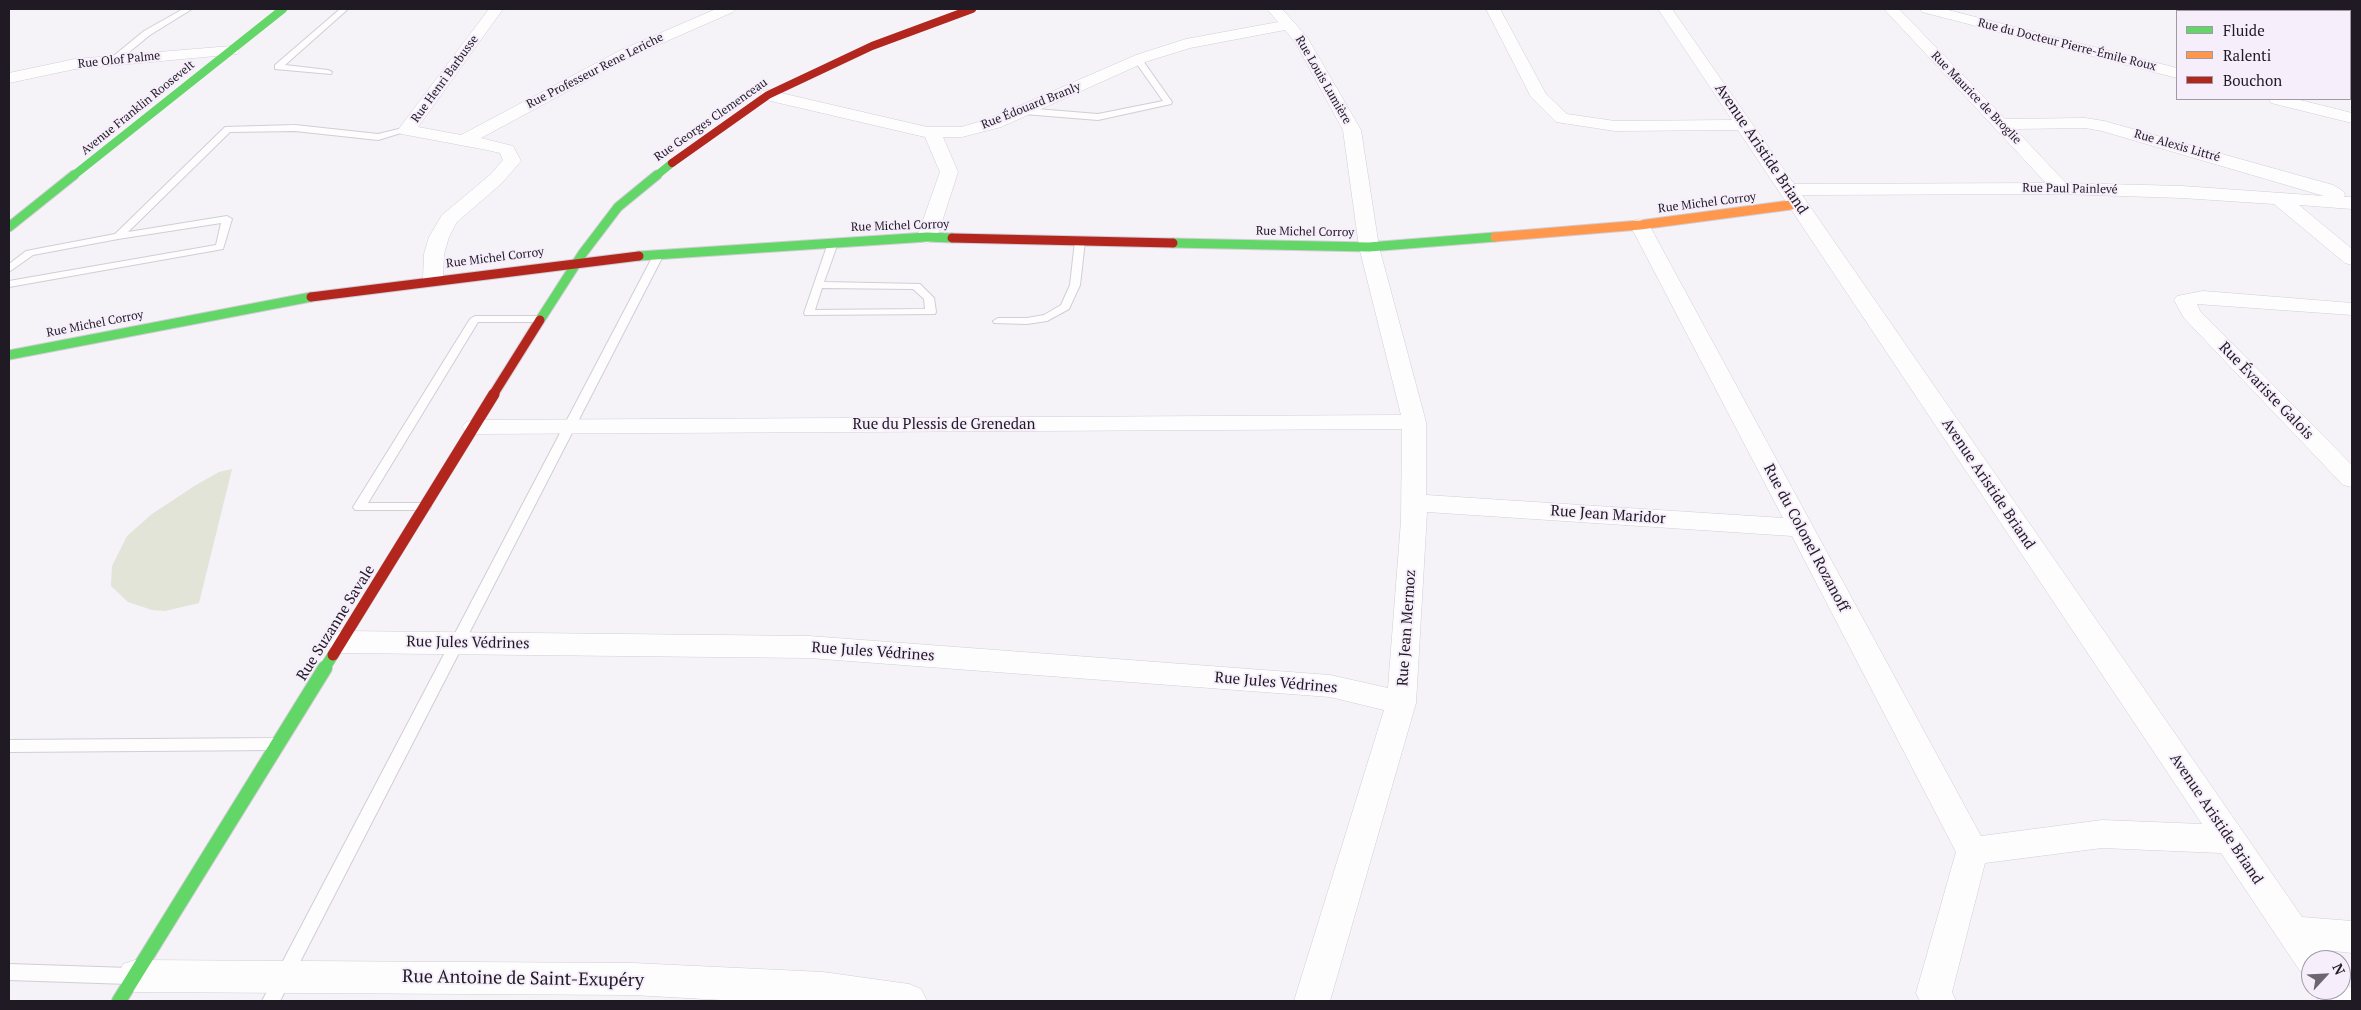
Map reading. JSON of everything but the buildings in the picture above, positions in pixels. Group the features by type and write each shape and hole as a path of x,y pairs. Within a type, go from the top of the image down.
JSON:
{"street":[{"name":"Avenue Franklin Roosevelt","path":"9,227 283,9"},
{"name":"Rue Henri Barbusse","path":"433,279 437,245 449,219 496,179 512,161 507,150 407,130 496,9"},
{"name":"Rue Professeur Rene Leriche","path":"464,140 627,53 728,9"},
{"name":"Rue Georges Clemenceau","path":"579,261 597,234 618,208 662,170 768,95 872,46 972,9"},
{"name":"Rue Louis Lumière","path":"1274,9 1302,40 1352,130 1369,247"},
{"path":"1493,9 1539,97 1562,118 1615,126 1744,125"},
{"name":"Avenue Aristide Briand","path":"1665,9 2305,950"},
{"name":"Rue Maurice de Broglie","path":"1891,9 2061,188"},
{"name":"Rue du Docteur Pierre-Émile Roux","path":"1927,9 2176,73"},
{"name":"Rue Édouard Branly","path":"768,95 932,132 962,132 995,123 1138,60 1186,44 1289,25"},
{"name":"Rue Olof Palme","path":"9,78 32,72 114,60 231,50"},
{"path":"2281,100 2352,118"},
{"name":"Rue Alexis Littré","path":"2001,124 2085,124 2104,126 2326,188 2349,203"},
{"path":"927,237 949,172 932,132"},
{"name":"Rue Paul Painlevé","path":"1793,197 2061,188 2182,192 2349,203"},
{"name":"Rue Michel Corroy","path":"9,355 320,295 579,261 927,237 1369,247 1640,226 1793,197"},
{"path":"2280,199 2352,259"},
{"name":"Rue du Colonel Rozanoff","path":"1640,226 1972,851"},
{"name":"Rue Jean Mermoz","path":"1312,1001 1401,703 1414,502 1414,422 1369,247"},
{"name":"Rue Suzanne Savale","path":"127,989 541,319 579,261"},
{"name":"Rue Évariste Galois","path":"2352,308 2203,297 2184,300 2191,314 2352,479"},
{"name":"Rue du Plessis de Grenedan","path":"474,427 1414,422"},
{"name":"Rue Jean Maridor","path":"1414,502 1801,528"},
{"name":"Rue Jules Védrines","path":"341,642 810,647 1330,686 1401,703"},
{"path":"1938,1001 1934,993 1972,851 2102,834 2230,839"},
{"path":"2293,932 2352,937"},
{"name":"Rue Antoine de Saint-Exupéry","path":"127,989 277,989 633,979 823,989 910,1001"}],"lane":[{"path":"114,60 147,34 188,9"},
{"path":"328,72 278,67 344,9"},
{"path":"1024,110 1098,117 1168,102 1138,60"},
{"path":"118,236 228,129 295,128 378,137 407,130"},
{"path":"9,269 30,253 118,236 227,219 220,247 9,284"},
{"path":"998,321 1027,321 1047,318 1065,307 1075,285 1080,241"},
{"path":"818,285 916,286 929,298 931,312 809,313 818,285 832,243"},
{"path":"277,989 659,254"},
{"path":"425,507 359,507 475,319 541,319"},
{"path":"9,746 278,744"},
{"path":"9,972 127,989"}],"shaded area":[{"path":"232,469 199,603 165,611 152,610 128,602 111,586 112,566 127,536 152,514 196,485 219,472"}],"traffic: fast":[{"path":"9,227 283,9"},
{"path":"540,320 583,253 618,207 672,163"},
{"path":"639,256 927,237 952,238"},
{"path":"1173,243 1369,247 1495,237"},
{"path":"9,355 311,297"},
{"path":"119,1001 333,655"}],"traffic: slow":[{"path":"2253,9 2258,10"},
{"path":"1495,237 1640,225 1798,204"}],"traffic: jam":[{"path":"672,163 768,95 872,46 972,9"},
{"path":"952,238 1173,243"},
{"path":"311,297 639,256"},
{"path":"333,655 540,320"}]}
